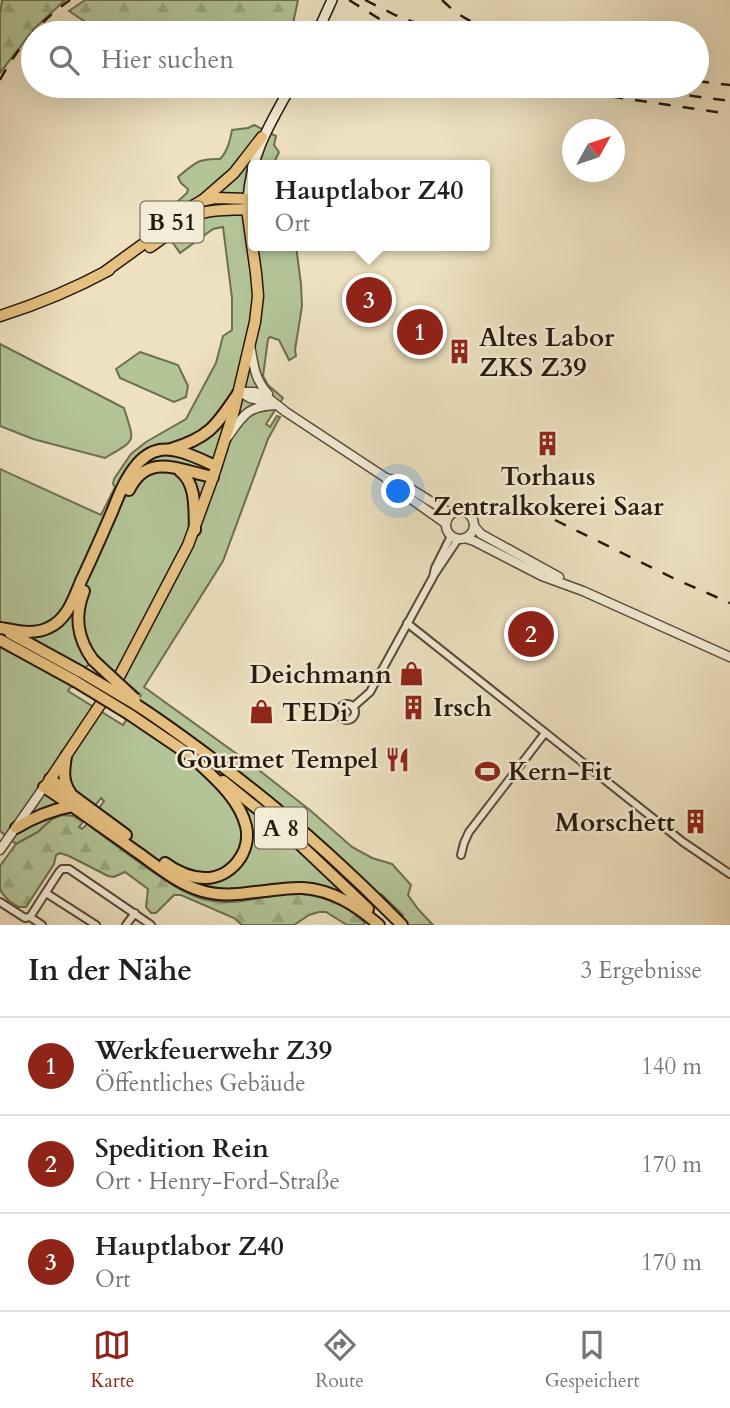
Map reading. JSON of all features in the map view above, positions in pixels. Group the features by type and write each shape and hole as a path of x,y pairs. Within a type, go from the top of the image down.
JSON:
{"highway":[{"path":"0,628 20,632 41,631 60,621 72,602 132,470 147,455 194,441 213,428 223,418 239,392"},
{"path":"168,450 216,466"},
{"path":"134,706 86,650 78,630 79,603 108,534 134,480 141,472 158,466 213,477"},
{"path":"177,469 184,474 191,486 195,530"},
{"name":"A 8","path":"0,628 78,676"},
{"name":"A 8","path":"0,640 78,676 155,717 250,787 305,833 400,923"},
{"name":"A 8","path":"134,706 290,835 382,925"},
{"path":"47,783 173,869 188,876 215,877 234,866 245,850 246,827 230,797 190,755"},
{"path":"66,756 64,778 75,803 169,875 215,894 233,895 288,888 320,890 365,910"},
{"path":"16,828 53,809 75,803"}],"main road":[{"path":"322,21 330,4"},
{"path":"201,201 234,173 262,137 285,98"},
{"path":"255,160 262,137"},
{"name":"B 51","path":"106,271 201,201 215,198 248,204"},
{"name":"B 51","path":"0,316 55,296 106,271 140,253 201,213 248,204"},
{"path":"47,783 120,675 195,530 239,392 255,322 258,296 253,251"}],"street":[{"path":"250,345 258,381 277,405"},
{"path":"239,392 263,394 386,478 394,488 445,523"},
{"path":"224,442 248,412 262,406 277,405"},
{"path":"386,478 398,481 451,514"},
{"path":"354,707 370,692 433,577 435,568 458,538 471,534 473,519 468,513 459,511 451,514 445,523 446,530 458,538 474,541 542,576 583,591 730,657"},
{"path":"474,526 481,534 583,591"},
{"path":"407,623 683,842 730,874"},
{"path":"461,855 470,832 545,733"},
{"path":"1,849 47,783"},
{"path":"30,918 59,872 69,869 151,925"},
{"path":"46,893 96,925"},
{"path":"0,902 42,925"},
{"path":"125,925 135,913"}],"green space":[{"path":"2,0 65,0 43,21 21,21 21,46 0,73"},
{"path":"85,0 298,0 294,21 84,21 69,11"},
{"path":"254,125 276,136 274,145 279,152 275,160 248,160 248,251 297,251 302,306 296,356 289,360 279,340 270,337 268,339 263,376 268,385 283,398 266,424 270,427 277,416 280,417 268,439 223,561 144,687 255,767 352,847 372,858 392,864 411,885 408,895 433,925 394,925 403,915 381,894 359,917 318,896 274,895 245,902 223,902 205,900 184,892 87,824 104,801 101,798 83,822 73,816 52,819 38,832 16,844 0,831 0,469 101,515 115,487 114,479 131,454 186,419 216,363 223,336 232,330 232,298 223,227 213,229 180,253 157,220 187,193 188,189 178,177 197,162 220,159 227,149 232,130","holes":["98,656 141,695 123,725 68,691 81,672"]},
{"path":"0,344 124,408 131,439 105,458 33,439 0,426"},
{"path":"140,352 178,365 188,386 186,397 174,402 120,378 116,369"},
{"path":"62,815 73,816 83,822 79,827 82,829 87,824 162,878 194,896 230,902 285,894 310,895 334,902 365,923 347,925 326,912 319,912 294,925 242,925 234,918 181,895 174,895 156,913 151,913 146,907 148,889 125,872 114,877 108,876 60,853 56,855 54,864 26,907 19,907 9,901 0,889 0,866 16,844"}],"railway":[{"path":"45,21 70,0"},
{"path":"349,0 383,21"},
{"path":"365,0 411,21"},
{"path":"442,0 470,21"},
{"path":"0,80 21,48"},
{"path":"709,82 730,85"},
{"path":"621,98 730,114"},
{"path":"708,98 730,101"},
{"path":"555,520 730,603"}],"place":[{"name":"Hauptlabor Z40","path":"369,300"},
{"name":"Werkfeuerwehr Z39","path":"420,332"},
{"name":"Altes Labor ZKS Z39","path":"459,352"},
{"name":"Torhaus Zentralkokerei Saar","path":"548,444"},
{"name":"Spedition Rein","path":"531,634"},
{"name":"Deichmann","path":"412,674"},
{"name":"Irsch","path":"413,707"},
{"name":"TEDi","path":"262,712"},
{"name":"Gourmet Tempel","path":"398,759"},
{"name":"Kern-Fit","path":"488,771"},
{"name":"Morschett","path":"695,822"}]}
